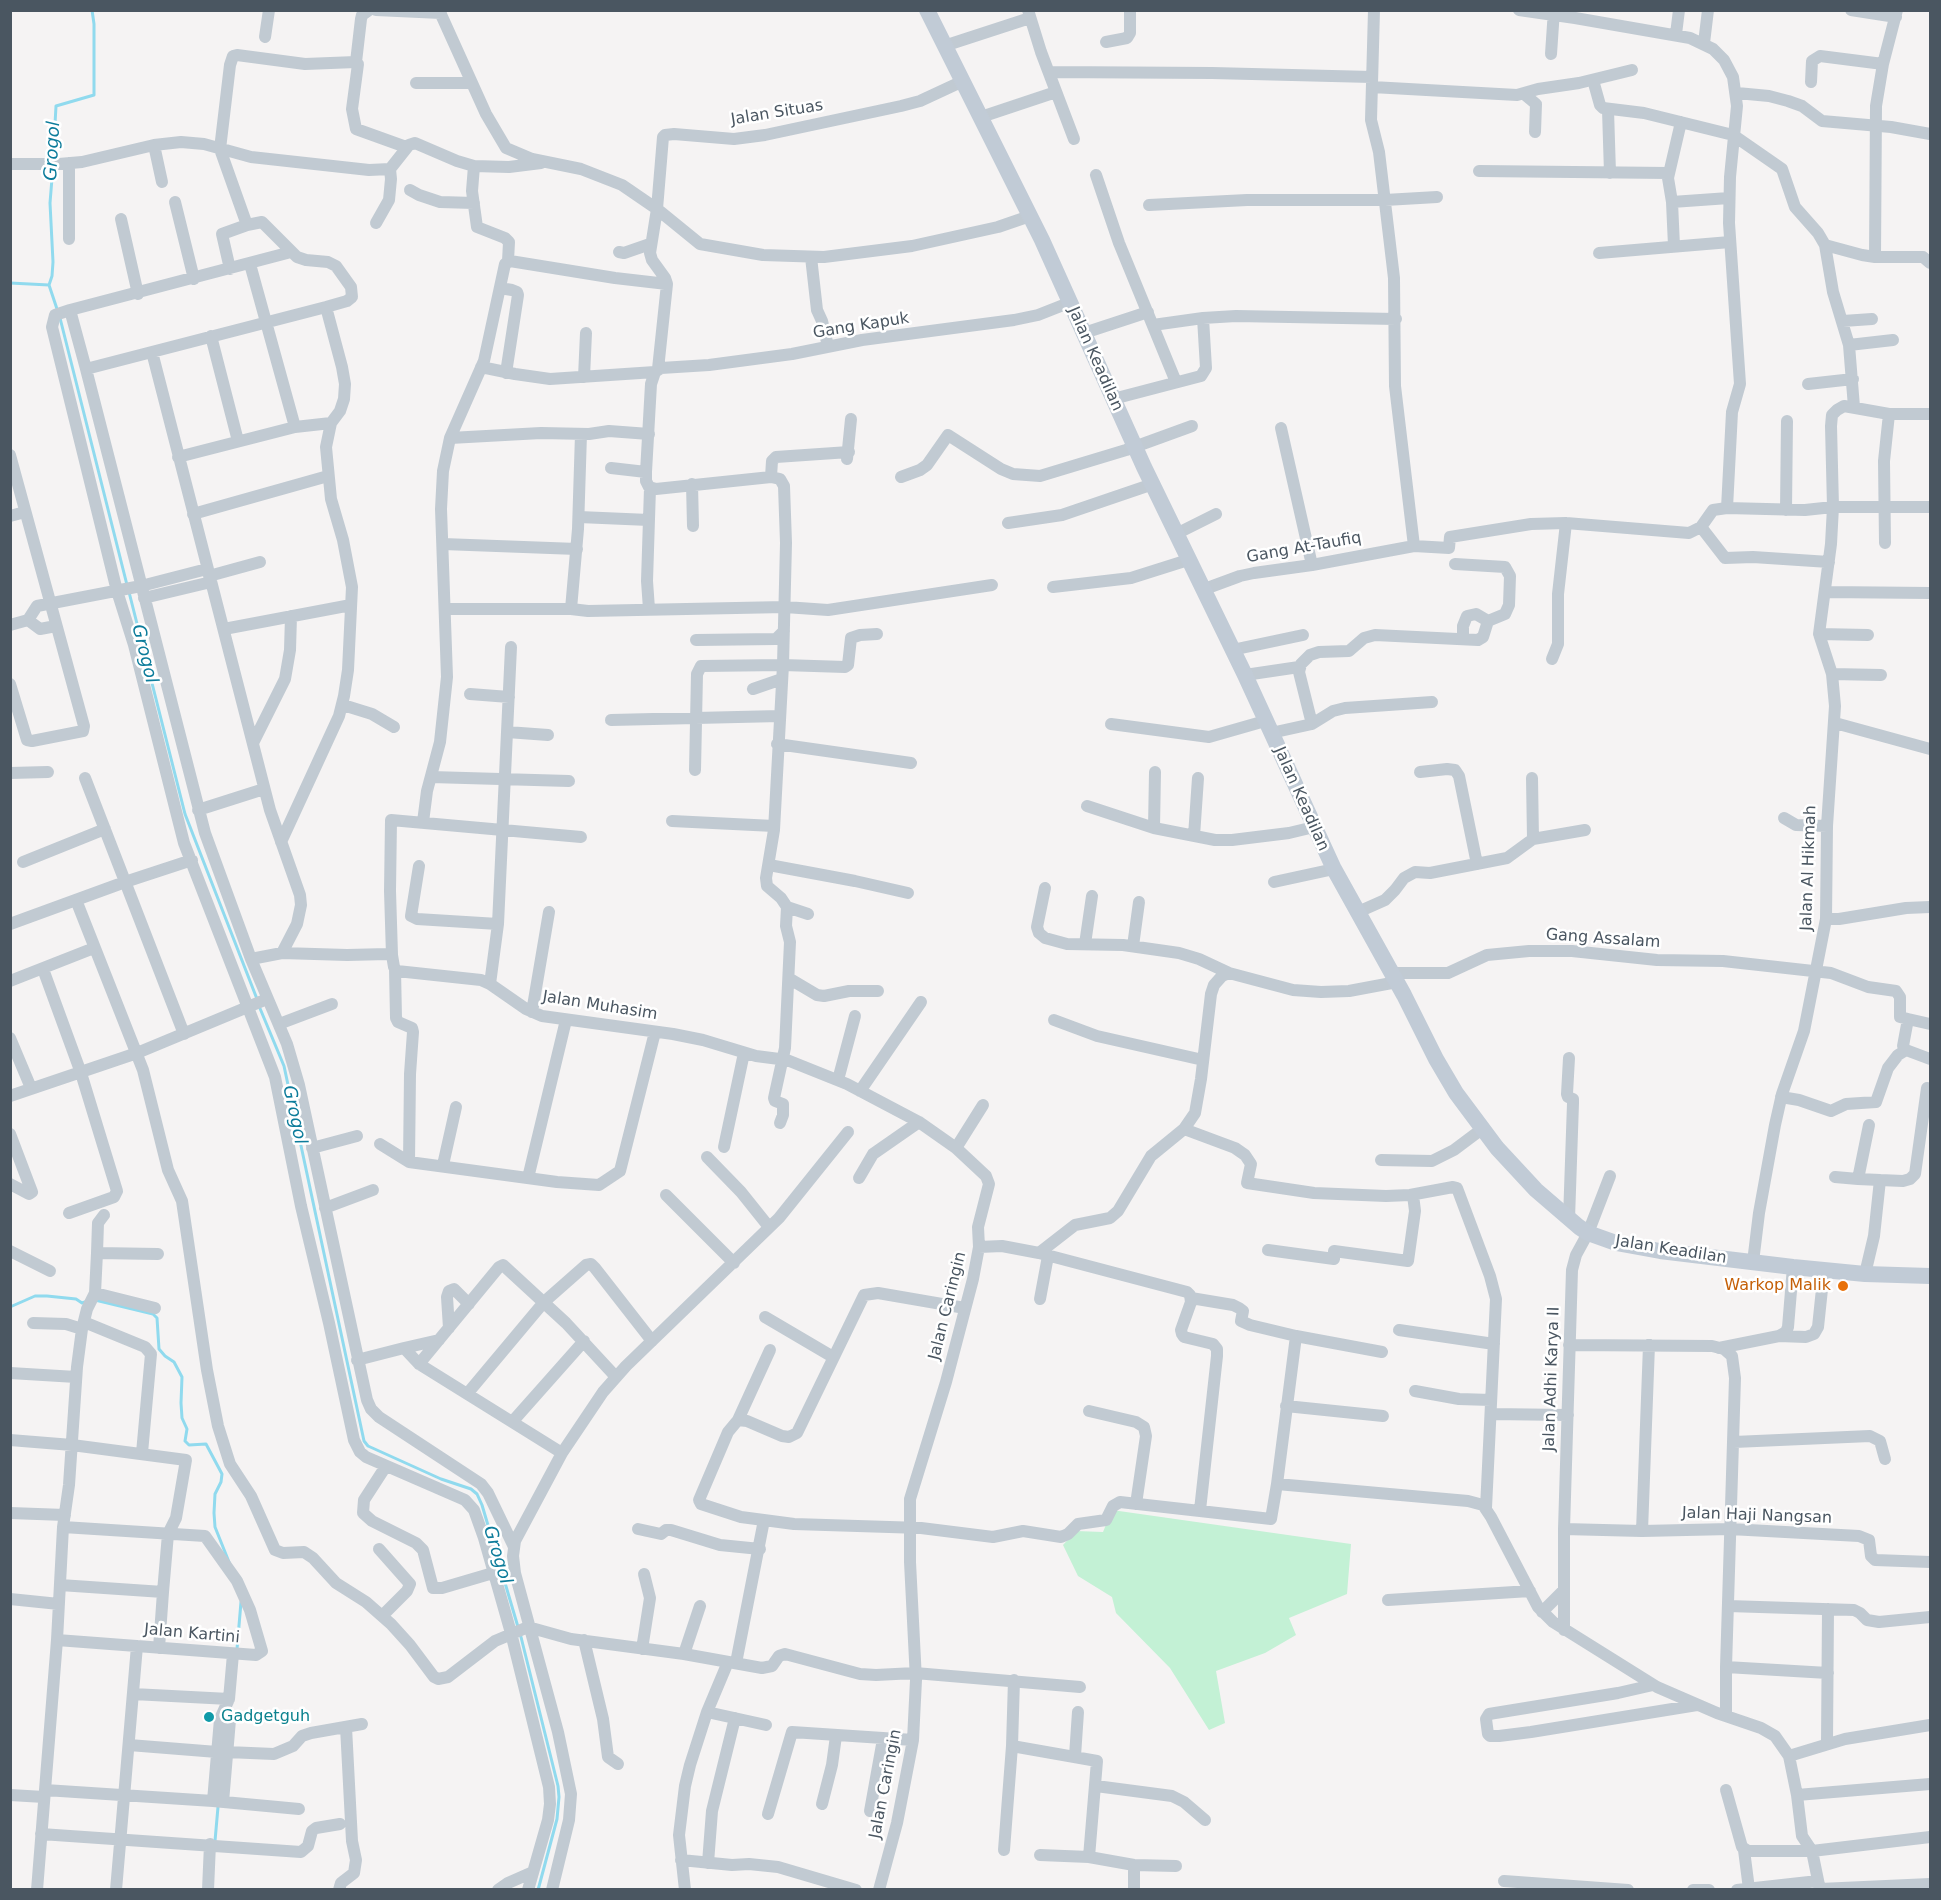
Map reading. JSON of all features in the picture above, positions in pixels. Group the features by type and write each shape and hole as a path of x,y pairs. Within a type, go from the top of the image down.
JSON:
{"main road":[{"name":"Jalan Keadilan","path":"927,10 944,46 956,84 981,117 1030,216 1060,307 1083,333 1176,534 1184,562 1202,590 1246,677 1309,828 1358,912 1436,1059 1456,1093 1497,1148 1524,1178 1569,1219 1588,1233 1616,1243 1641,1249 1793,1267 1872,1274 1930,1276"}],"street":[{"path":"265,37 269,10"},
{"path":"369,10 362,15 356,62 358,64 352,110 356,129 406,147"},
{"path":"376,10 440,12 472,83 506,148 520,155 581,169 613,180 635,192 700,244 763,255 811,258 896,249 1004,225 1030,216"},
{"path":"1106,42 1127,38 1130,33 1130,10"},
{"path":"1374,10 1371,120 1379,152 1394,278 1395,386 1414,546"},
{"path":"1519,10 1576,14 1676,34 1704,43 1713,49 1724,60 1733,77 1737,93 1729,198 1730,242 1740,384 1732,412 1727,508"},
{"path":"1676,34 1679,10"},
{"path":"1704,43 1708,10"},
{"path":"1851,10 1897,14 1883,64 1875,126 1875,257"},
{"path":"1551,54 1554,13"},
{"path":"944,46 1029,14 1074,139"},
{"path":"247,225 220,149 230,65 234,56 237,54 305,64 356,62"},
{"path":"1811,82 1812,61 1820,56 1883,64"},
{"path":"1049,72 1212,73 1372,82 1506,96 1593,80 1632,70"},
{"path":"1593,80 1600,105 1608,110 1644,113 1733,135 1782,168 1795,207 1818,233 1825,245 1833,292 1849,345 1854,407 1889,414 1930,414"},
{"path":"416,83 472,83"},
{"name":"Jalan Situas","path":"657,209 661,141 665,135 746,138 891,109 936,94 956,84"},
{"path":"981,117 1056,92"},
{"path":"1737,93 1769,96 1788,101 1802,106 1822,121 1914,130 1930,134"},
{"path":"1524,94 1536,104 1535,132"},
{"path":"1608,110 1610,173"},
{"path":"1674,246 1668,173 1681,122"},
{"path":"10,164 64,164 113,156 154,145 190,142 251,157 369,170 390,169"},
{"path":"376,223 389,200 390,169 406,147 412,143 474,166 509,167 545,162"},
{"path":"154,145 162,182"},
{"path":"64,164 69,238"},
{"path":"423,822 430,777 440,741 447,663 443,471 450,438 488,347 504,267 508,261 508,242 505,238 477,227 472,187 474,166"},
{"path":"1479,171 1668,173"},
{"path":"1096,175 1119,243 1176,382"},
{"path":"410,190 440,202 474,203"},
{"path":"1149,205 1247,200 1385,200 1437,197"},
{"path":"1672,202 1729,198"},
{"path":"175,202 194,279"},
{"path":"657,209 650,253 667,284 657,371 651,384 646,484 656,489 771,477 780,479 784,491 783,665 774,826 766,878 767,886 781,898 787,907 786,926 791,955 783,1060 774,1098 775,1101 783,1104 780,1123"},
{"path":"121,219 138,294"},
{"path":"86,369 326,307 347,301 352,297 353,291 346,278 334,264 302,259 291,252 264,223 247,225 221,235 230,269"},
{"path":"1599,253 1730,242"},
{"path":"619,252 624,253 650,244"},
{"path":"1825,245 1875,257 1923,257 1930,263"},
{"path":"291,252 138,294 62,312 53,316 52,327 182,834 279,1092 299,1197 354,1440 360,1452 366,1457 458,1496 471,1505 477,1517 512,1633 550,1797 548,1820 528,1890"},
{"path":"811,258 817,310 828,346"},
{"path":"508,261 667,284"},
{"path":"250,264 295,427"},
{"path":"500,288 512,290 518,295 506,373"},
{"path":"280,842 343,705 350,644 351,587 348,563 331,500 326,447 331,423 342,406 345,384 326,307"},
{"name":"Gang Kapuk","path":"481,367 550,379 657,371 792,354 862,340 1014,320 1060,307"},
{"path":"62,312 86,369 198,810 264,1000 279,1024 299,1084 364,1390 371,1409 379,1418 481,1484 488,1493 514,1547 515,1573 560,1741 571,1794 569,1820 552,1890"},
{"path":"1083,333 1148,312"},
{"path":"1153,325 1203,318 1290,316 1396,320"},
{"path":"1113,399 1201,376 1205,372 1203,318"},
{"path":"1843,321 1872,320"},
{"path":"584,378 586,333"},
{"path":"211,336 238,441"},
{"path":"1849,345 1893,340"},
{"path":"152,352 264,789 280,842 296,880 301,905 297,924 282,953"},
{"path":"1808,384 1853,379"},
{"name":"Jalan Al Hikmah","path":"1754,1262 1763,1183 1781,1097 1804,1031 1826,919 1827,826 1835,706 1832,674 1819,634 1829,562 1833,507 1830,439 1832,415 1844,406 1854,407"},
{"path":"1885,543 1884,460 1889,414"},
{"path":"771,477 772,460 776,457 848,456 851,419"},
{"path":"1786,510 1787,421"},
{"path":"178,457 295,427 331,423"},
{"path":"901,477 921,470 927,465 948,435 1001,470 1026,476 1040,476 1135,447 1192,426"},
{"path":"1281,428 1312,565"},
{"path":"450,438 609,431 649,434"},
{"path":"571,609 579,517 581,434"},
{"path":"11,460 83,731 27,740 11,686"},
{"path":"611,468 646,472"},
{"path":"193,514 328,476"},
{"path":"692,484 693,526"},
{"path":"1008,523 1062,514 1153,484"},
{"path":"649,609 647,581 650,488"},
{"path":"1552,659 1558,644 1558,594 1566,523 1680,532 1694,531 1701,527 1713,510 1727,508 1786,510 1885,506 1930,510"},
{"path":"10,516 25,512"},
{"path":"1176,534 1216,514"},
{"path":"579,517 649,520"},
{"name":"Gang At-Taufiq","path":"1202,590 1247,574 1312,565 1414,546 1449,548 1450,537 1531,524 1566,523"},
{"path":"1701,527 1725,558 1753,557 1829,562"},
{"path":"443,544 577,549"},
{"path":"10,625 28,620 34,608 119,590 141,590 209,576 260,562"},
{"path":"1053,587 1125,579 1184,562"},
{"path":"1312,724 1299,669 1307,657 1314,652 1349,651 1364,638 1375,635 1480,640 1488,621 1505,614 1509,608 1510,576 1508,569 1502,566 1455,564"},
{"path":"445,609 588,611 785,607 838,609 993,585"},
{"path":"1825,592 1930,593"},
{"path":"224,629 351,605"},
{"path":"1463,639 1463,626 1467,616 1476,615 1488,621"},
{"path":"253,743 285,679 290,650 291,616"},
{"path":"28,620 40,629 56,626"},
{"path":"696,640 776,639 784,631"},
{"path":"695,770 697,674 701,666 845,667 848,665 851,638 878,634"},
{"path":"1819,634 1868,635"},
{"path":"1232,650 1303,635"},
{"path":"490,984 498,924 511,647"},
{"path":"1246,677 1299,669"},
{"path":"1832,674 1881,675"},
{"path":"753,689 782,680"},
{"path":"470,694 509,697"},
{"path":"1112,724 1209,737 1268,727 1312,724 1333,711 1345,708 1432,702"},
{"path":"343,705 372,714 394,727"},
{"path":"611,720 780,716"},
{"path":"1835,723 1930,749"},
{"path":"507,732 548,735"},
{"path":"777,744 911,763"},
{"path":"1420,772 1447,769 1455,771 1460,776 1477,864"},
{"path":"10,772 48,772"},
{"path":"1154,828 1155,772"},
{"path":"430,777 569,781"},
{"path":"85,778 184,1034"},
{"path":"1194,836 1198,778"},
{"path":"1532,778 1533,839"},
{"path":"198,810 264,789"},
{"path":"1087,806 1154,828 1194,836 1232,840 1309,828"},
{"path":"1784,818 1796,825 1827,826"},
{"path":"409,1162 413,1032 412,1028 398,1022 396,1018 396,969 392,955 390,891 391,820 581,837"},
{"path":"672,821 774,826"},
{"path":"23,862 105,829"},
{"path":"1358,912 1385,900 1409,874 1430,873 1507,858 1533,839 1585,830"},
{"path":"10,924 192,860"},
{"path":"769,865 908,893"},
{"path":"419,866 411,916 417,919 498,924"},
{"path":"1274,882 1334,869"},
{"path":"1045,888 1037,927 1039,933 1053,942 1133,946 1179,953 1199,959 1229,974 1293,990 1349,991 1394,978"},
{"path":"1085,944 1092,896"},
{"path":"76,900 137,1053 146,1079 168,1170 184,1210 207,1370 218,1426 230,1464 251,1497 275,1550 283,1553 300,1551 308,1554 336,1583 366,1602 382,1616 438,1679 448,1677 486,1647 528,1627 584,1640 766,1668 772,1666 779,1656 785,1654 860,1674 876,1676 915,1673 1080,1687"},
{"path":"1133,946 1139,902"},
{"path":"787,907 808,914"},
{"path":"1826,919 1906,908 1930,908"},
{"path":"532,1012 549,912"},
{"path":"10,981 94,948"},
{"name":"Gang Assalam","path":"1394,978 1448,972 1487,955 1529,951 1583,952 1657,960 1723,961 1831,973 1868,987 1896,991 1900,997 1900,1017 1908,1019"},
{"path":"251,959 282,953 392,955"},
{"path":"43,969 81,1073 117,1194 69,1213"},
{"name":"Jalan Muhasim","path":"396,969 471,979 490,984 532,1012 566,1020 696,1039 744,1053 783,1060 838,1080 919,1122 956,1148 986,1176 989,1184 978,1227 979,1247"},
{"path":"1040,1299 1043,1255 1075,1225 1114,1216 1151,1156 1184,1129 1192,1119 1197,1105 1211,994 1218,980 1229,974"},
{"path":"790,979 817,995 824,996 849,991 878,991"},
{"path":"10,1096 137,1053 264,1000"},
{"path":"860,1091 921,1002"},
{"path":"279,1024 332,1004"},
{"path":"838,1080 855,1016"},
{"path":"1906,1050 1903,1046 1908,1019 1930,1024"},
{"path":"528,1178 566,1020"},
{"path":"1054,1020 1097,1036 1203,1060"},
{"path":"380,1144 409,1162 599,1185 620,1171 655,1032"},
{"path":"11,1039 31,1088"},
{"path":"1781,1097 1799,1100 1832,1111 1846,1104 1876,1102 1888,1068 1898,1054 1906,1050 1930,1059"},
{"path":"724,1147 744,1053"},
{"path":"1569,1058 1567,1094 1573,1099 1573,1103 1569,1219"},
{"path":"1835,1177 1903,1181 1910,1179 1915,1174 1927,1088"},
{"path":"956,1148 983,1105"},
{"path":"443,1166 456,1107"},
{"path":"859,1178 873,1154 919,1122"},
{"path":"1858,1179 1869,1125"},
{"path":"1184,1129 1235,1148 1245,1155 1251,1164 1247,1183 1328,1194 1398,1196 1457,1188 1495,1291 1497,1308 1485,1508"},
{"path":"1381,1160 1432,1161 1454,1150 1482,1129"},
{"path":"514,1547 526,1517 593,1404 616,1377 787,1209 848,1132"},
{"path":"10,1134 14,1154 32,1192 29,1194 10,1184"},
{"path":"312,1148 357,1136"},
{"path":"707,1157 769,1227"},
{"name":"Jalan Adhi Karya II","path":"1564,1630 1564,1528 1573,1264 1588,1233 1610,1176"},
{"path":"1872,1274 1880,1180"},
{"path":"325,1209 373,1190"},
{"path":"666,1195 734,1263"},
{"path":"1268,1250 1334,1259 1334,1251 1408,1261 1415,1210 1413,1195"},
{"path":"37,1890 76,1377 83,1326 92,1299 98,1223 104,1215"},
{"name":"Jalan Caringin","path":"879,1890 897,1823 913,1740 915,1673 909,1528 912,1487 936,1416 979,1247 1002,1246 1187,1292 1191,1298 1233,1305 1243,1311 1241,1321 1243,1323 1296,1336"},
{"path":"10,1251 50,1271"},
{"path":"97,1253 158,1254"},
{"path":"419,1364 499,1267 505,1265 584,1341 616,1377"},
{"path":"467,1394 544,1302 583,1266 593,1265 652,1341"},
{"path":"1779,1336 1786,1332 1788,1327 1793,1267"},
{"path":"1719,1348 1779,1336 1806,1337 1814,1334 1818,1327 1824,1270"},
{"path":"449,1328 447,1297 449,1291 454,1290 469,1304"},
{"path":"738,1420 747,1421 782,1436 794,1435 801,1428 864,1295 869,1293 965,1308"},
{"path":"1191,1298 1181,1330 1182,1334 1185,1337 1214,1344 1217,1349 1200,1510"},
{"path":"92,1299 155,1308"},
{"path":"765,1317 833,1357"},
{"path":"33,1323 83,1326 145,1347 151,1354 142,1453"},
{"path":"1399,1330 1494,1344"},
{"path":"770,1350 738,1420 728,1432 700,1503 741,1517 764,1521 909,1528 993,1537 1023,1531 1061,1537 1068,1534 1078,1524 1106,1520 1116,1503 1271,1519 1296,1336 1382,1352"},
{"path":"357,1360 439,1340"},
{"path":"513,1421 584,1341"},
{"path":"1569,1345 1712,1346 1729,1352 1735,1368 1726,1716"},
{"path":"1642,1531 1649,1345"},
{"path":"404,1348 419,1364 562,1453"},
{"path":"10,1373 76,1377"},
{"path":"1415,1391 1459,1399 1491,1400"},
{"path":"1286,1406 1383,1416"},
{"path":"1089,1411 1136,1422 1144,1427 1146,1436 1136,1504"},
{"path":"1491,1414 1568,1415"},
{"path":"1734,1442 1870,1436 1880,1441 1885,1460"},
{"path":"10,1440 72,1445 186,1460 176,1518 168,1533 159,1647"},
{"path":"386,1466 364,1500 363,1513 372,1521 416,1543 423,1550 433,1588 442,1588 493,1573"},
{"path":"1276,1484 1468,1501 1485,1508 1542,1612 1564,1630 1653,1685 1768,1731 1775,1736 1789,1756 1802,1836 1812,1851 1819,1887"},
{"name":"Jalan Kartini","path":"10,1512 64,1521 205,1536 237,1581 250,1610 262,1652 256,1655 236,1654 57,1640"},
{"path":"685,1890 679,1835 685,1786 707,1712 732,1662 764,1521"},
{"name":"Jalan Haji Nangsan","path":"1564,1528 1642,1531 1731,1529 1860,1536 1869,1540 1871,1556 1875,1560 1930,1562"},
{"path":"638,1529 662,1534 666,1530 671,1530 720,1545 759,1549"},
{"path":"379,1549 409,1580 410,1587 382,1616"},
{"path":"642,1649 650,1598 644,1574"},
{"path":"60,1585 163,1592"},
{"path":"1388,1600 1530,1591"},
{"path":"1542,1612 1563,1591"},
{"path":"10,1599 59,1604"},
{"path":"684,1654 700,1606"},
{"path":"1728,1606 1854,1610 1872,1622 1930,1617"},
{"path":"1827,1743 1828,1609"},
{"path":"584,1640 603,1719 608,1757 618,1764"},
{"path":"116,1890 137,1646"},
{"path":"218,1801 222,1752 221,1714 229,1699 236,1654"},
{"path":"1726,1667 1828,1673"},
{"path":"1004,1850 1012,1746 1014,1680"},
{"path":"1653,1685 1489,1714 1486,1719 1488,1734 1499,1736 1531,1732 1699,1705"},
{"path":"133,1694 229,1699"},
{"path":"707,1712 766,1725"},
{"path":"1075,1756 1078,1712"},
{"path":"708,1863 712,1810 735,1718"},
{"path":"222,1752 230,1720"},
{"path":"129,1745 274,1754 293,1746 306,1734 362,1724"},
{"path":"1789,1756 1827,1743 1930,1725"},
{"path":"339,1890 341,1883 354,1873 357,1860 352,1841 346,1727"},
{"path":"768,1814 792,1732 913,1740"},
{"path":"822,1804 832,1765 836,1736"},
{"path":"870,1811 883,1739"},
{"path":"1012,1746 1097,1761 1089,1857"},
{"path":"1797,1795 1930,1784"},
{"path":"1096,1786 1172,1796 1184,1802 1205,1820"},
{"path":"1725,1790 1744,1850 1749,1889"},
{"path":"10,1795 124,1796 218,1801 299,1809"},
{"path":"41,1834 301,1852 308,1846 312,1831 316,1828 340,1824"},
{"path":"1744,1850 1812,1851 1930,1837"},
{"path":"208,1890 214,1845"},
{"path":"1040,1855 1089,1857 1134,1865 1176,1866"},
{"path":"681,1860 778,1867 856,1890"},
{"path":"1134,1865 1134,1890"},
{"path":"498,1890 533,1872"},
{"path":"1504,1881 1628,1890"},
{"path":"1737,1890 1930,1884"},
{"path":"1693,1890 1709,1890"}],"green space":[{"path":"1112,1510 1351,1544 1347,1594 1289,1618 1296,1635 1265,1653 1216,1671 1225,1723 1209,1730 1170,1668 1116,1613 1112,1597 1078,1576 1063,1545 1076,1531 1103,1532"}],"waterway":[{"name":"Grogol","path":"53,160 56,106 94,95 92,10"},
{"name":"Grogol","path":"49,285 53,262 50,203 53,166"},
{"name":"Grogol","path":"10,283 49,285 58,312"},
{"name":"Grogol","path":"60,318 127,585"},
{"name":"Grogol","path":"129,592 185,814 257,999"},
{"name":"Grogol","path":"259,1006 284,1066 364,1441 368,1446 441,1479 471,1489 477,1494 518,1627"},
{"name":"Grogol","path":"10,1307 35,1296 76,1299 82,1303 85,1302"},
{"name":"Grogol","path":"95,1300 153,1314 157,1318 159,1349 174,1362 182,1377 182,1418 187,1429 185,1441 189,1445 206,1444 222,1474 215,1494 215,1527 229,1562"},
{"name":"Grogol","path":"237,1649 241,1602"},
{"name":"Grogol","path":"520,1633 559,1797 557,1819 538,1890"},
{"name":"Grogol","path":"215,1841 218,1807"}],"place":[{"name":"Warkop Malik","path":"1843,1286"},
{"name":"Gadgetguh","path":"209,1717"}]}
